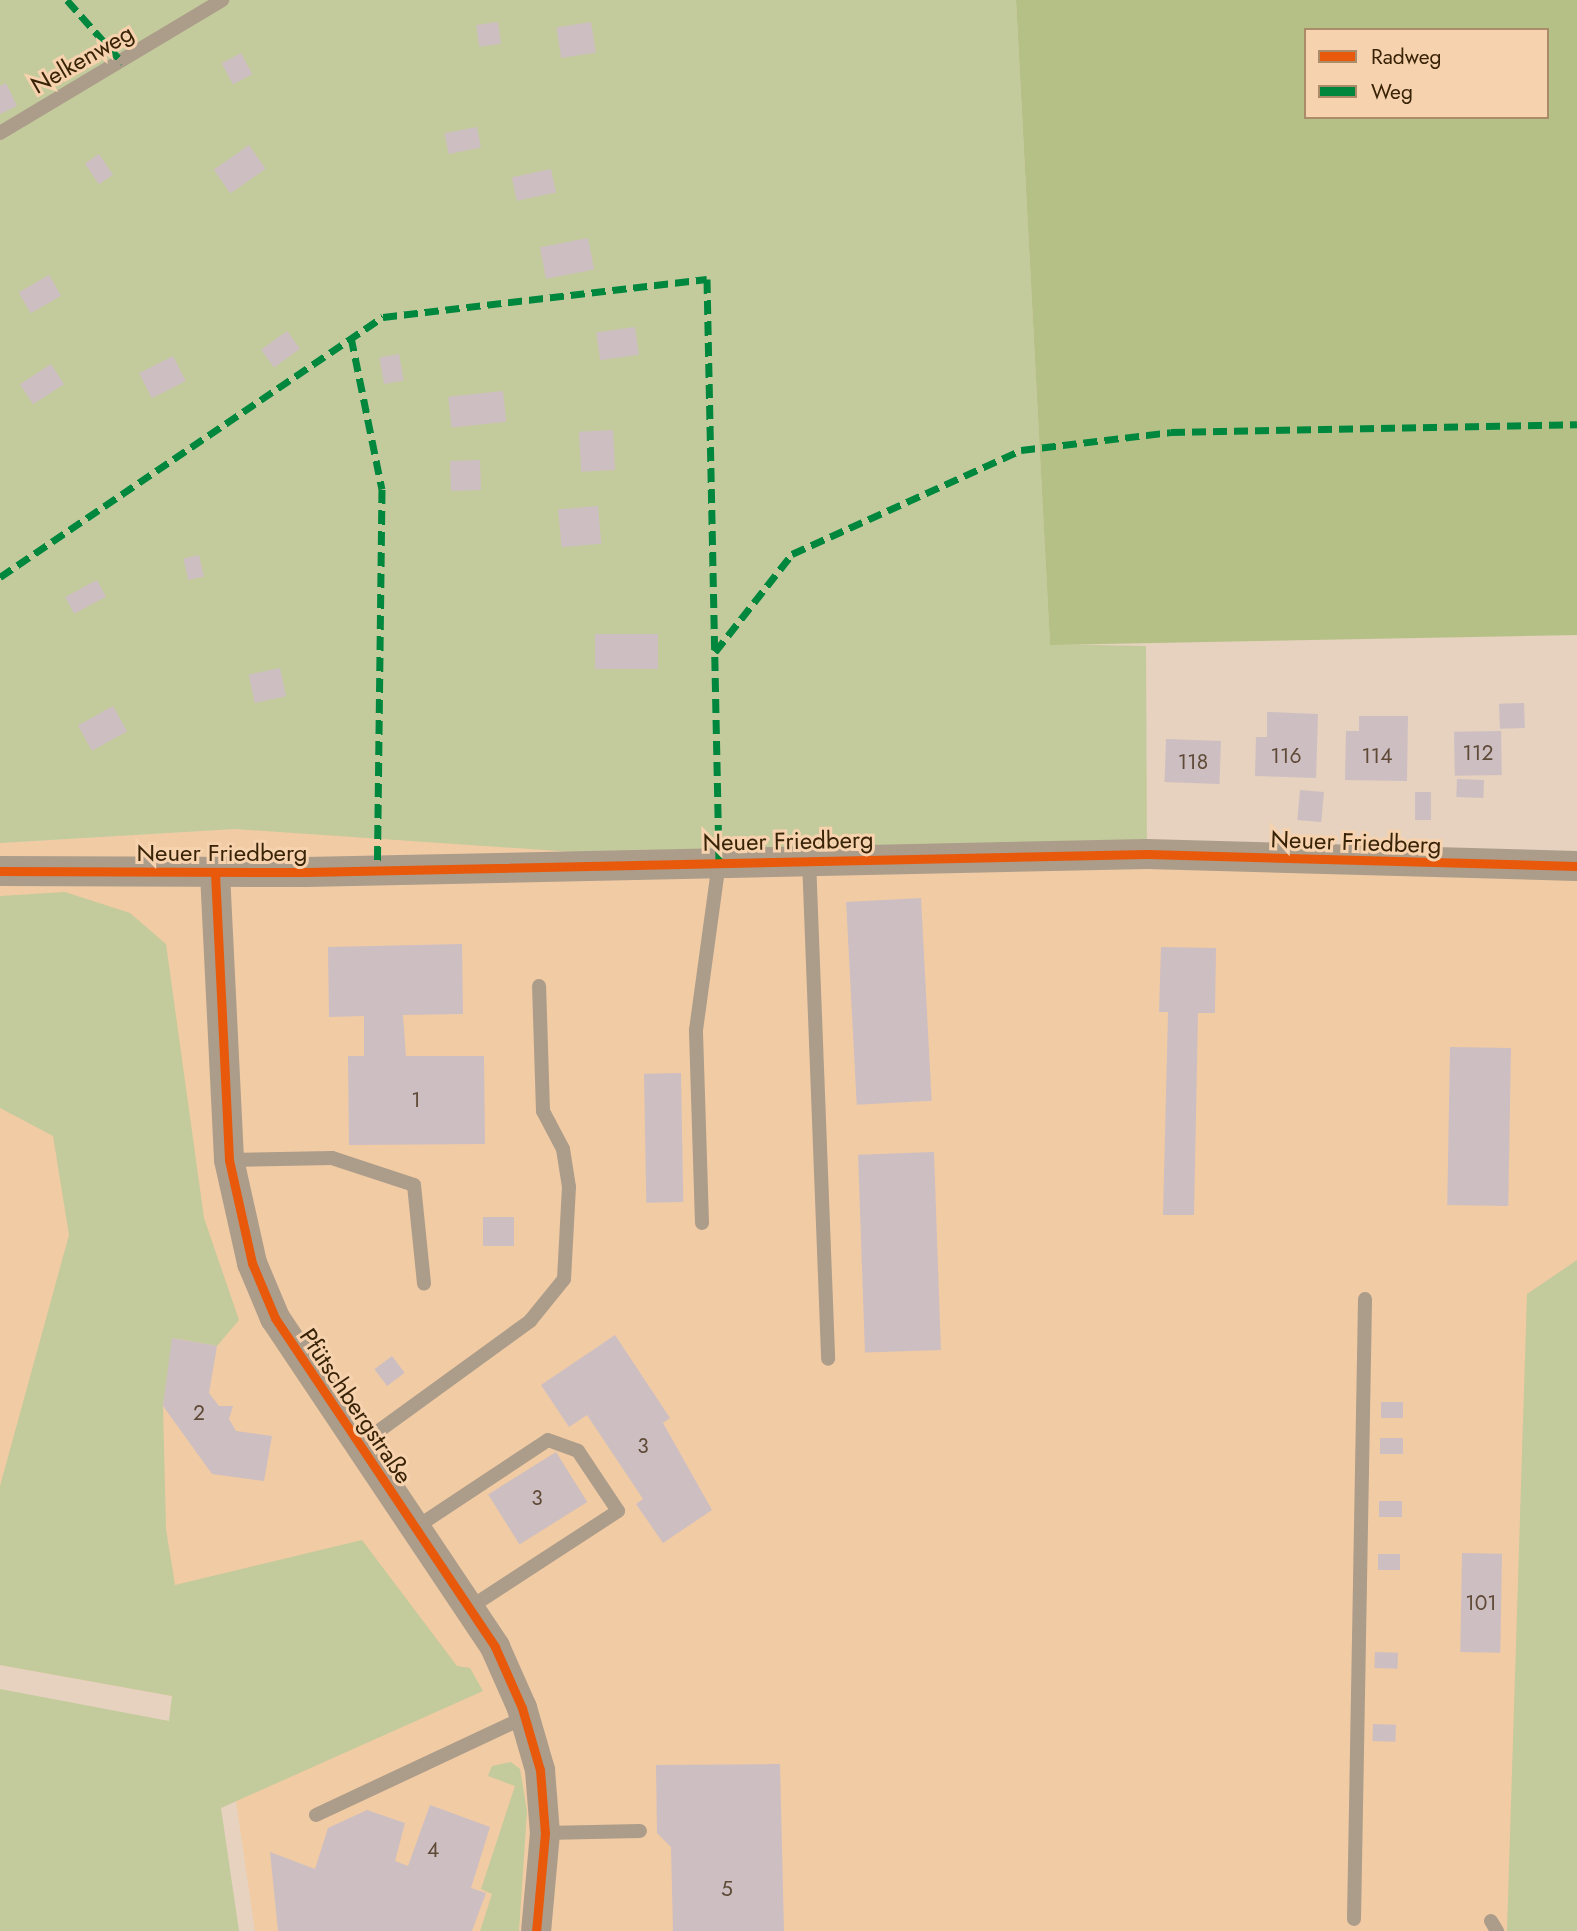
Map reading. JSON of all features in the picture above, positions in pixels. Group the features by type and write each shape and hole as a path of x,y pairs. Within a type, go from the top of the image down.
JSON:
{"street":[{"name":"Neuer Friedberg","path":"0,871 215,873 1147,854 1577,866"},
{"name":"Pfütschbergstraße","path":"215,873 229,1160 237,1212 275,1318 358,1446 495,1647 525,1717 540,1770 545,1833 536,1931"}],"lane":[{"name":"Nelkenweg","path":"0,133 222,0"},
{"path":"809,860 828,1359"},
{"path":"702,1223 696,1030 719,862"},
{"path":"358,1446 530,1321 564,1279 569,1186 563,1149 543,1111 539,986"},
{"path":"229,1160 332,1158 414,1185 424,1283"},
{"path":"1354,1919 1365,1299"},
{"path":"415,1528 548,1440 578,1451 618,1511 469,1608"},
{"path":"316,1815 525,1717"},
{"path":"545,1833 640,1831"}],"shaded area":[{"path":"235,829 1577,866 1577,1931 255,1931 222,1705 0,1665 0,843"}],"green space":[{"path":"0,0 1016,0 1050,644 1146,646 1147,854 719,862 235,829 0,843"},
{"path":"1016,0 1577,0 1577,635 1050,645"},
{"path":"65,892 130,913 166,944 204,1218 239,1320 217,1346 173,1338 163,1406 166,1529 175,1585 362,1540 457,1666 470,1668 483,1691 221,1808 239,1931 0,1931 0,1689 169,1721 172,1696 0,1665 0,1486 69,1235 53,1136 0,1108 0,896"},
{"path":"1577,1260 1577,1931 1507,1931 1527,1294"},
{"path":"511,1762 520,1769 527,1811 519,1931 480,1931 492,1894 481,1889 515,1786 488,1776 492,1766"}],"building":[{"path":"498,22 501,44 479,47 476,25"},
{"path":"591,22 596,53 561,58 556,27"},
{"path":"241,53 252,74 233,85 222,63"},
{"path":"6,83 17,106 0,114 0,86"},
{"path":"477,127 481,148 449,154 445,133"},
{"path":"249,145 266,169 230,193 214,170"},
{"path":"99,154 113,175 99,184 85,164"},
{"path":"551,169 556,192 517,201 512,177"},
{"path":"588,238 594,269 546,279 540,247"},
{"path":"49,275 61,296 31,313 19,292"},
{"path":"635,327 639,355 600,360 596,332"},
{"path":"287,331 300,349 274,368 261,350"},
{"path":"399,354 404,381 384,384 379,357"},
{"path":"173,356 186,381 152,398 139,373"},
{"path":"51,364 64,384 33,404 20,384"},
{"path":"503,391 506,422 452,428 448,397"},
{"path":"613,430 615,470 581,472 579,432"},
{"path":"480,460 481,490 451,491 450,461"},
{"path":"598,506 601,544 561,547 558,509"},
{"path":"199,555 204,576 188,580 183,559"},
{"path":"97,580 106,597 74,614 65,597"},
{"path":"595,634 658,634 658,669 595,669"},
{"path":"280,668 286,696 255,703 249,675"},
{"path":"1524,703 1525,728 1500,729 1499,704"},
{"path":"113,706 127,731 92,751 78,725"},
{"path":"1267,712 1318,714 1316,778 1255,776 1256,737 1267,737"},
{"path":"1359,716 1408,716 1407,781 1345,780 1346,731 1359,731"},
{"path":"1501,731 1502,775 1455,776 1454,732"},
{"path":"1166,739 1221,741 1219,784 1164,782"},
{"path":"1457,779 1484,780 1483,798 1456,797"},
{"path":"1300,790 1324,792 1321,822 1297,820"},
{"path":"1415,792 1431,792 1431,820 1415,820"},
{"path":"921,898 932,1101 857,1105 846,902"},
{"path":"462,944 463,1014 403,1015 406,1056 484,1056 485,1144 349,1145 348,1056 364,1056 364,1016 329,1017 328,947"},
{"path":"1161,947 1216,948 1215,1013 1198,1013 1194,1215 1163,1215 1168,1012 1159,1012"},
{"path":"1450,1047 1511,1048 1508,1206 1447,1205"},
{"path":"681,1073 683,1202 646,1203 644,1074"},
{"path":"934,1152 941,1350 865,1353 858,1155"},
{"path":"483,1217 514,1217 514,1246 483,1246"},
{"path":"615,1335 670,1418 663,1423 712,1510 663,1543 636,1504 643,1499 587,1415 569,1427 541,1385"},
{"path":"172,1338 217,1346 209,1393 219,1406 233,1406 229,1419 236,1431 272,1436 264,1481 212,1474 163,1406"},
{"path":"392,1356 405,1373 387,1386 374,1369"},
{"path":"1381,1402 1403,1402 1403,1418 1381,1418"},
{"path":"1380,1438 1403,1438 1403,1454 1380,1454"},
{"path":"556,1452 587,1502 519,1544 488,1494"},
{"path":"1379,1501 1402,1501 1402,1517 1379,1517"},
{"path":"1462,1553 1502,1554 1500,1653 1460,1652"},
{"path":"1378,1554 1400,1554 1400,1570 1378,1570"},
{"path":"1375,1652 1398,1653 1397,1669 1374,1668"},
{"path":"1373,1724 1396,1725 1395,1742 1372,1741"},
{"path":"780,1764 784,1931 673,1931 671,1847 657,1833 656,1765"},
{"path":"430,1805 490,1827 471,1888 486,1893 472,1931 278,1931 270,1852 315,1869 328,1828 367,1810 405,1823 395,1861 408,1866"}],"marked path":[{"path":"67,0 123,63"},
{"path":"0,577 383,317 707,279 719,862"},
{"path":"351,337 382,489 377,871"},
{"path":"715,652 792,554 1021,450 1171,432 1577,424"}],"cycle path":[{"path":"0,871 305,872 1147,854 1577,866"},
{"path":"215,873 229,1160 252,1263 275,1318 495,1647 522,1708 540,1770 545,1833 536,1931"}]}
